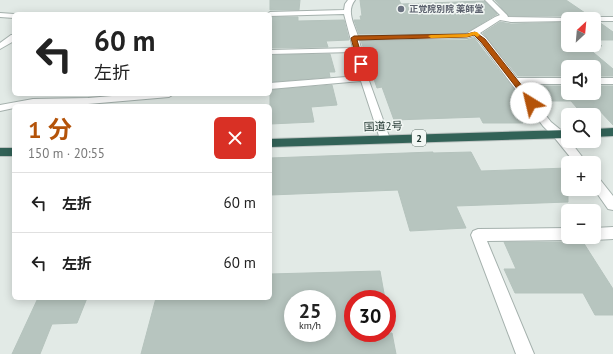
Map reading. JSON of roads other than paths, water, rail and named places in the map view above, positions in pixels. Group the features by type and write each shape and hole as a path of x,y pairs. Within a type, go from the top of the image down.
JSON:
{"highway":[{"path":"601,133 613,132"},
{"name":"国道2号","path":"272,143 561,134"},
{"path":"0,152 12,152"}],"street":[{"path":"352,0 348,4 346,12 358,50 364,78 385,139"},
{"path":"354,38 467,36 475,33 496,18 505,16 488,0"},
{"path":"272,14 346,12"},
{"path":"0,14 12,16"},
{"path":"496,18 511,20 561,20"},
{"path":"601,19 613,19"},
{"path":"475,33 483,40 516,81 547,124 561,133"},
{"path":"0,47 12,38"},
{"path":"272,52 358,50"},
{"path":"272,86 364,78"},
{"path":"516,81 561,81"},
{"path":"601,81 613,81"},
{"path":"22,104 33,102 142,96"},
{"path":"0,108 12,106"},
{"path":"601,189 613,205"},
{"path":"525,354 478,235 561,234"},
{"path":"601,234 613,234"}],"place":[{"name":"正覚院別院 薬師堂","path":"401,9"}]}
